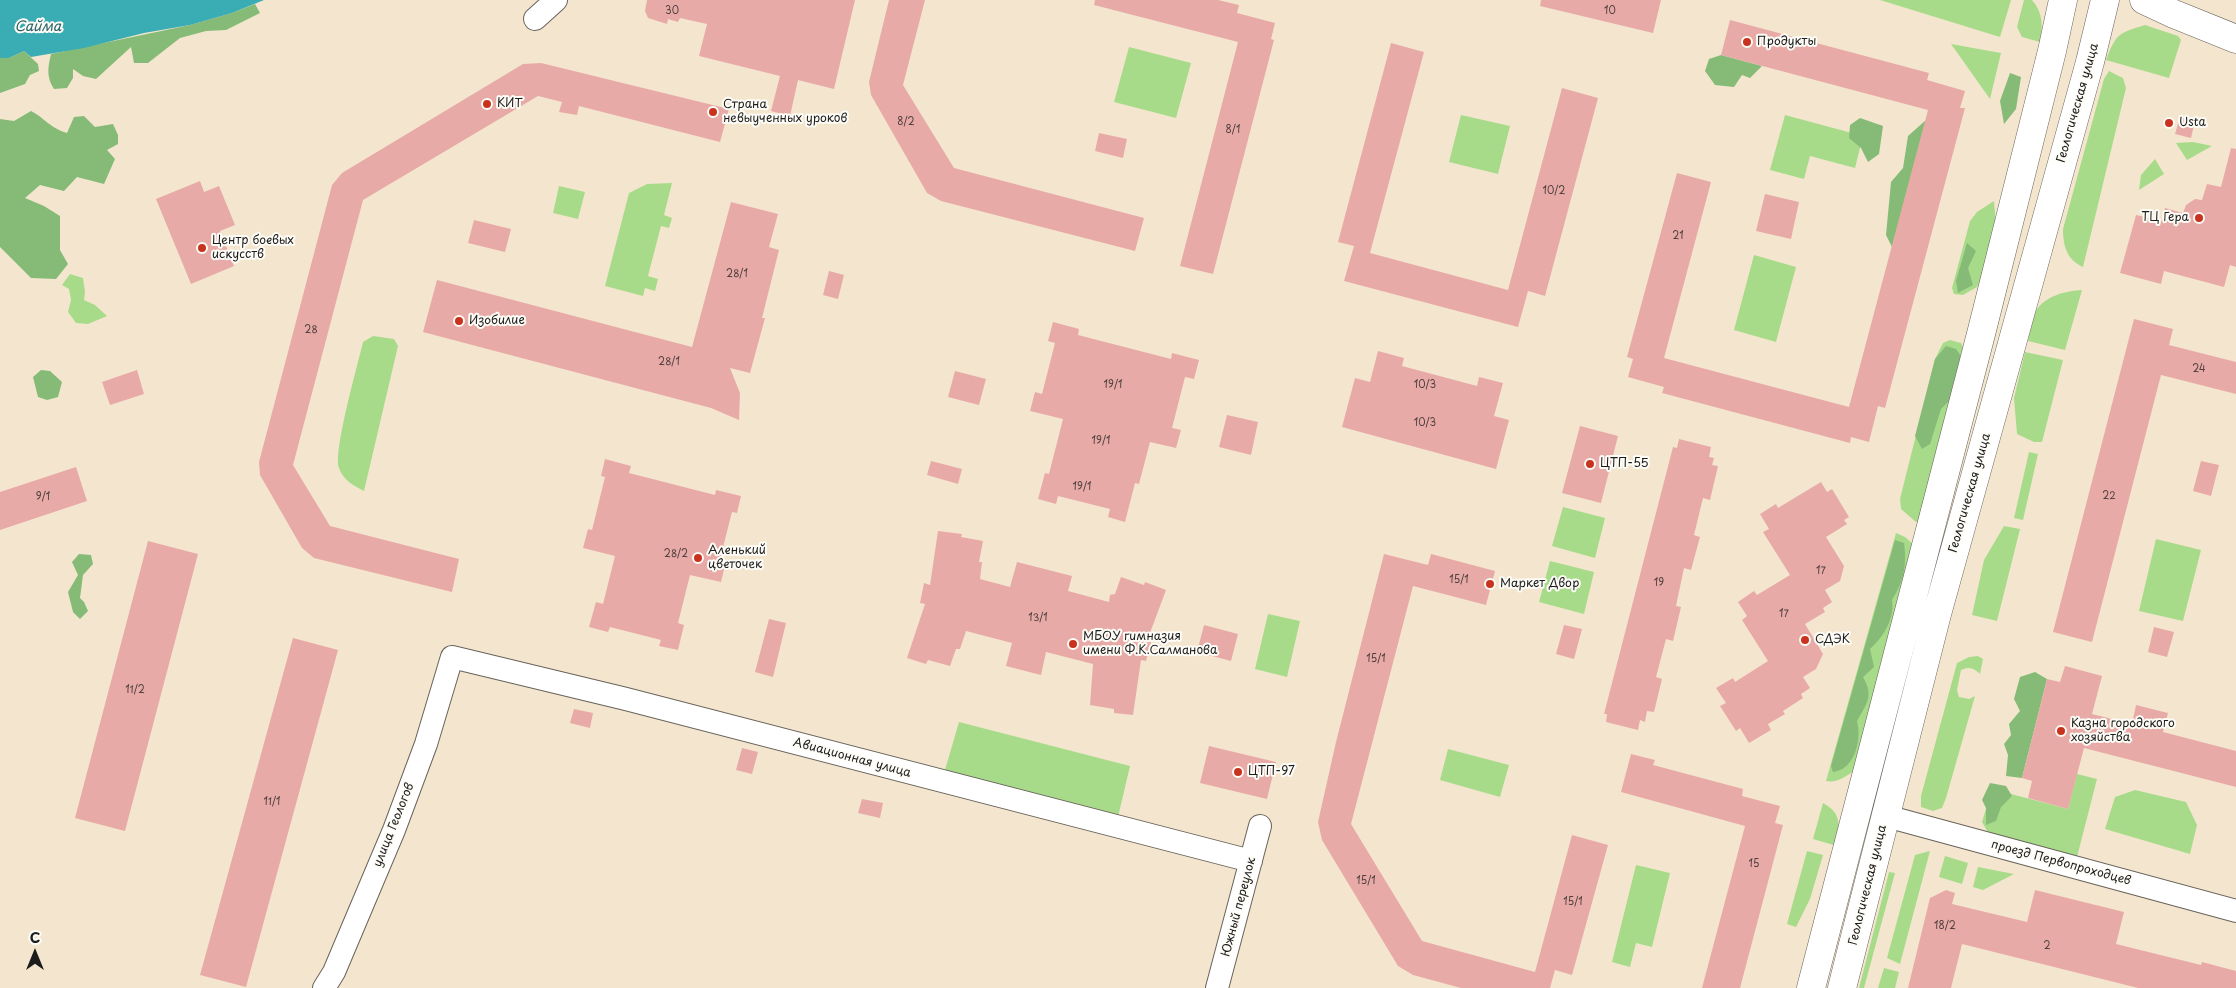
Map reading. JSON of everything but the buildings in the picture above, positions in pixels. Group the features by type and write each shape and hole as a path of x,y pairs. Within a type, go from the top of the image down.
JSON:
{"main road":[{"path":"1810,988 1981,334 2063,0"},
{"name":"Геологическая улица","path":"1842,988 1937,614 2090,62 2105,0"},
{"path":"2144,0 2236,39"}],"street":[{"path":"535,19 556,0"},
{"name":"Авиационная улица","path":"452,657 626,699 1251,861"},
{"name":"улица Геологов","path":"324,988 334,972 394,830 426,744 452,657"},
{"name":"проезд Первопроходцев","path":"1886,816 2236,911"},
{"name":"Южный переулок","path":"1217,988 1260,826"}],"green space":[{"path":"1880,0 2011,0 2000,37"},
{"path":"2024,0 2032,0 2040,15 2042,31 2040,42 2022,37 2017,27"},
{"path":"255,4 260,13 226,30 206,31 180,38 148,63 134,63 131,47 96,79 83,76 73,69 73,78 67,88 54,89 50,80 51,54 190,25"},
{"path":"2145,25 2178,36 2181,40 2169,78 2106,60 2119,36 2129,30"},
{"path":"1951,44 2001,53 1990,99"},
{"path":"1129,47 1191,63 1176,118 1114,102"},
{"path":"24,51 38,64 39,71 30,75 25,84 0,93 0,58 9,58"},
{"path":"1721,55 1762,66 1750,78 1742,75 1734,87 1715,85 1705,71 1709,59"},
{"path":"2109,71 2123,78 2126,88 2083,267 2073,261 2067,252 2063,229 2104,79"},
{"path":"2010,73 2021,77 2016,109 2004,124 2000,101"},
{"path":"31,111 56,129 67,133 74,117 84,116 95,127 113,124 118,135 118,144 107,150 115,159 104,184 77,177 64,191 40,185 25,198 44,206 60,216 60,250 68,264 56,279 31,278 0,247 0,119 14,121"},
{"path":"1461,115 1510,126 1498,174 1449,162"},
{"path":"1785,115 1863,136 1855,168 1810,156 1804,179 1770,170"},
{"path":"1860,118 1883,126 1879,154 1868,162 1861,148 1849,138 1850,125"},
{"path":"1926,120 1892,247 1886,235 1891,182 1903,168 1908,136"},
{"path":"2193,142 2212,146 2187,160 2176,143"},
{"path":"2155,159 2164,174 2139,190 2141,175"},
{"path":"672,183 664,215 672,218 669,228 661,226 648,276 658,279 655,291 645,288 643,296 605,286 629,193 647,184"},
{"path":"559,186 585,192 578,219 553,213"},
{"path":"1994,201 1996,226 1981,279 1977,287 1963,295 1954,294 1952,288 1970,221 1977,212"},
{"path":"1967,243 1976,251 1968,268 1973,285 1958,293 1956,281"},
{"path":"1754,255 1796,267 1776,342 1734,330"},
{"path":"70,274 83,278 84,300 95,305 107,316 88,324 76,323 68,312 71,300 69,289 62,285"},
{"path":"2082,290 2065,350 2028,341 2034,314 2043,303 2062,293"},
{"path":"373,336 394,339 398,346 364,491 353,485 343,476 339,468 338,459 343,426 363,342"},
{"path":"1950,340 1961,343 1964,349 1922,519 1916,522 1901,509 1900,499 1935,359 1943,343"},
{"path":"1946,346 1956,349 1963,359 1958,382 1949,401 1941,409 1930,444 1922,449 1915,436 1935,359"},
{"path":"2025,352 2063,360 2042,442 2034,442 2017,434 2014,398"},
{"path":"41,370 50,371 62,382 58,397 47,400 38,397 33,377"},
{"path":"2029,452 2038,454 2023,520 2014,518"},
{"path":"1563,507 1605,518 1595,558 1552,546"},
{"path":"2004,526 2020,529 1997,621 1972,615 1984,560"},
{"path":"1896,533 1905,537 1913,544 1854,771 1837,780 1826,781"},
{"path":"2156,539 2201,550 2183,621 2139,611"},
{"path":"1895,540 1904,543 1905,566 1902,579 1892,600 1890,621 1879,639 1870,649 1874,667 1863,677 1869,695 1857,721 1858,739 1855,752 1845,767 1833,772 1831,766"},
{"path":"79,554 91,555 93,564 83,575 80,598 88,611 80,619 73,612 68,592 78,575 72,562"},
{"path":"1550,561 1594,572 1584,614 1539,602"},
{"path":"1268,614 1300,621 1287,677 1255,669"},
{"path":"1978,656 1983,659 1980,674 1971,668 1961,670 1957,690 1959,697 1969,699 1975,696 1946,798 1942,808 1933,811 1921,807 1921,796 1957,663 1969,657"},
{"path":"2035,672 2047,679 2022,778 2006,776 2008,755 2004,744 2011,735 2009,724 2020,711 2014,699 2020,677"},
{"path":"959,722 1130,766 1118,817 945,770"},
{"path":"1448,749 1509,765 1500,797 1440,780"},
{"path":"2077,774 2097,779 2077,857 1989,834 1982,822 1992,789 2068,809"},
{"path":"1990,783 2006,786 2012,796 2001,807 1996,821 1986,825 1986,808 1982,800"},
{"path":"2135,790 2186,802 2197,825 2190,854 2105,829 2115,797"},
{"path":"1823,803 1837,816 1839,827 1837,846 1813,839"},
{"path":"1807,851 1823,855 1810,899 1796,927 1787,924"},
{"path":"1930,851 1900,964 1887,958 1915,855"},
{"path":"1945,856 1968,863 1962,884 1939,877"},
{"path":"1636,865 1670,873 1652,947 1636,943 1630,967 1612,962"},
{"path":"1978,867 2014,874 1983,890 1973,887"},
{"path":"1889,872 1895,873 1864,988 1859,988"},
{"path":"1884,968 1899,972 1895,988 1878,988"}],"water":[{"name":"Сайма","path":"0,0 264,0 232,13 190,25 144,33 84,48 31,57 24,51 9,58 0,58"}],"place":[{"name":"Продукты","path":"1747,42"},
{"name":"КИТ","path":"487,104"},
{"name":"Страна невыученных уроков","path":"713,112"},
{"name":"Usta","path":"2169,123"},
{"name":"ТЦ Гера","path":"2199,218"},
{"name":"Центр боевых искусств","path":"202,248"},
{"name":"Изобилие","path":"459,321"},
{"name":"ЦТП-55","path":"1590,464"},
{"name":"Аленький цветочек","path":"698,558"},
{"name":"Маркет Двор","path":"1490,584"},
{"name":"СДЭК","path":"1805,640"},
{"name":"МБОУ гимназия имени Ф.К.Салманова","path":"1073,644"},
{"name":"Казна городского хозяйства","path":"2061,731"},
{"name":"ЦТП-97","path":"1238,772"}]}
